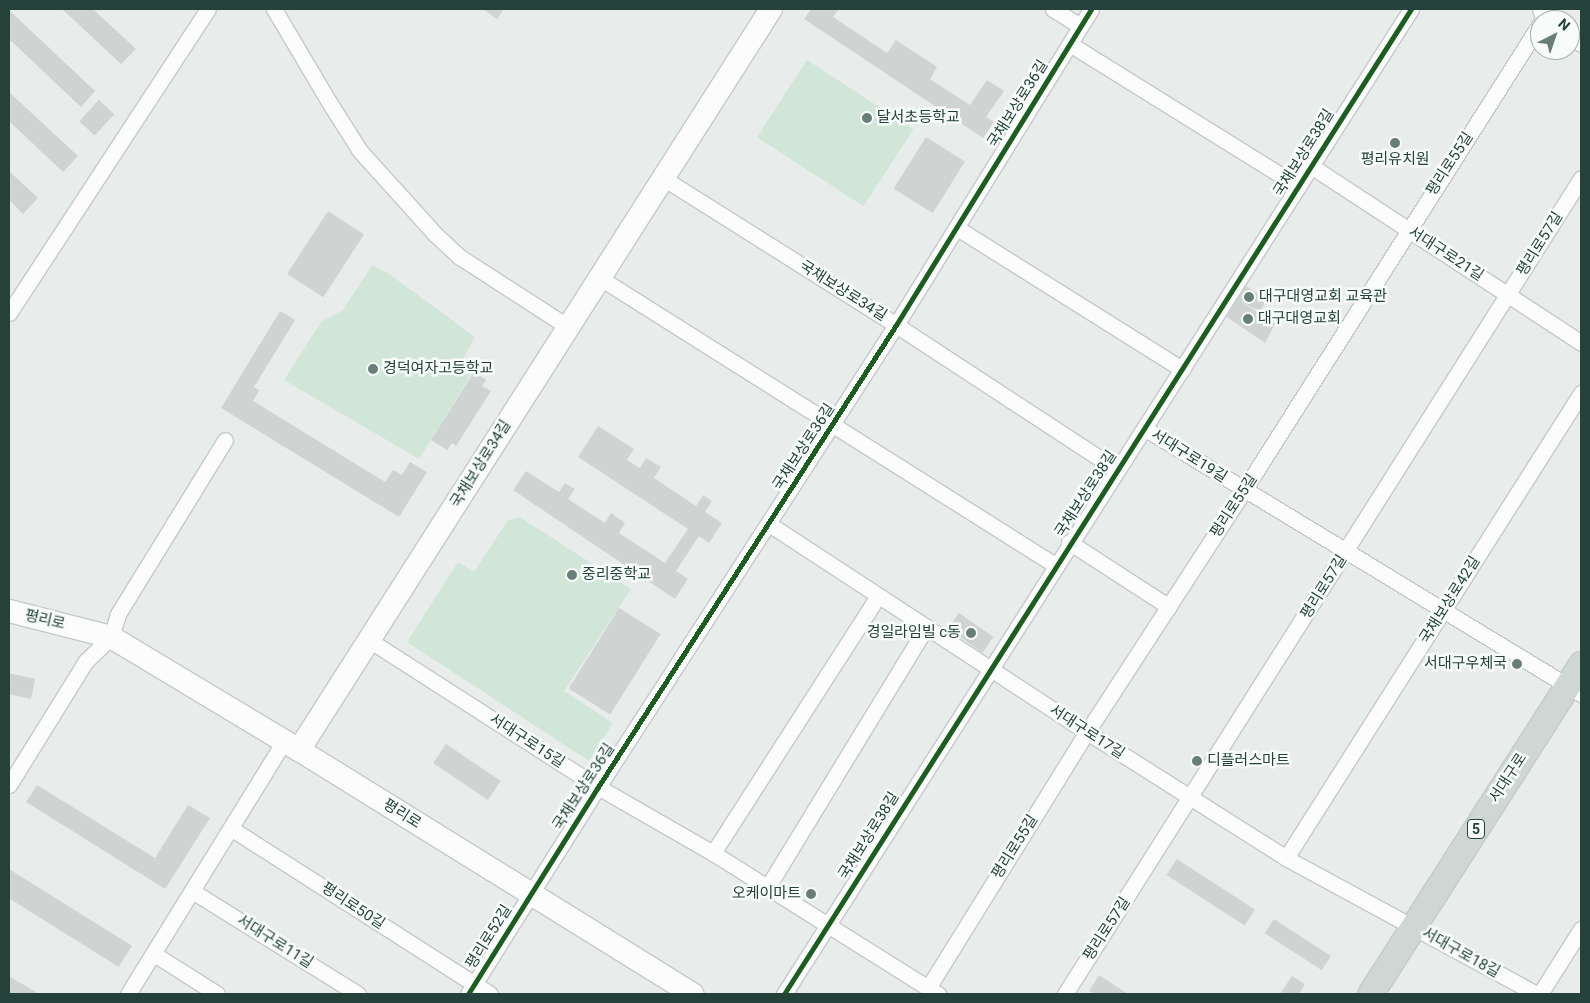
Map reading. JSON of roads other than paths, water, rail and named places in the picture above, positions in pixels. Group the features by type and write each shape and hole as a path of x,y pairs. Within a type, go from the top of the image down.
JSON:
{"main road":[{"name":"국채보상로34길","path":"292,746 369,640 771,9"},
{"name":"평리로","path":"9,611 111,636 692,994"},
{"name":"서대구로","path":"1370,994 1413,927 1574,690 1581,664"}],"street":[{"path":"9,313 208,9"},
{"path":"274,9 360,151 428,227 460,256 568,327"},
{"path":"1053,9 1080,26"},
{"name":"국채보상로36길","path":"531,894 896,325 1091,9"},
{"name":"국채보상로38길","path":"784,994 1069,542 1182,369 1411,9"},
{"name":"평리로55길","path":"933,991 1087,732 1244,490 1530,40"},
{"path":"1070,44 1298,186"},
{"name":"서대구로21길","path":"1311,166 1581,343"},
{"name":"국채보상로34길","path":"663,178 896,325"},
{"name":"평리로57길","path":"1065,994 1191,798 1581,178"},
{"path":"957,228 1182,369"},
{"path":"600,278 833,424"},
{"path":"896,325 1116,469"},
{"name":"국채보상로42길","path":"1286,858 1581,393"},
{"name":"국채보상로36길","path":"833,424 1055,565"},
{"name":"서대구로19길","path":"1144,428 1574,690"},
{"path":"9,785 86,661 111,636 118,614 225,440"},
{"name":"서대구로17길","path":"769,524 989,669 1286,858 1413,927"},
{"path":"1069,542 1168,607"},
{"path":"713,853 878,596"},
{"path":"767,888 926,628"},
{"name":"서대구로15길","path":"369,640 598,787 713,853 826,926 933,991"},
{"path":"128,994 232,828 292,746"},
{"name":"평리로50길","path":"232,828 471,989"},
{"name":"서대구로11길","path":"192,891 358,994"},
{"name":"평리로52길","path":"490,994 471,989 531,894"},
{"name":"서대구로18길","path":"1413,927 1538,994"},
{"path":"1538,994 1581,930"},
{"path":"154,954 217,994"}],"place":[{"name":"달서초등학교","path":"867,118"},
{"name":"평리유치원","path":"1395,143"},
{"name":"대구대영교회 교육관","path":"1249,297"},
{"name":"대구대영교회","path":"1248,319"},
{"name":"경덕여자고등학교","path":"373,369"},
{"name":"중리중학교","path":"572,575"},
{"name":"경일라임빌 c동","path":"971,633"},
{"name":"서대구우체국","path":"1517,664"},
{"name":"디플러스마트","path":"1197,761"},
{"name":"오케이마트","path":"811,894"}]}
